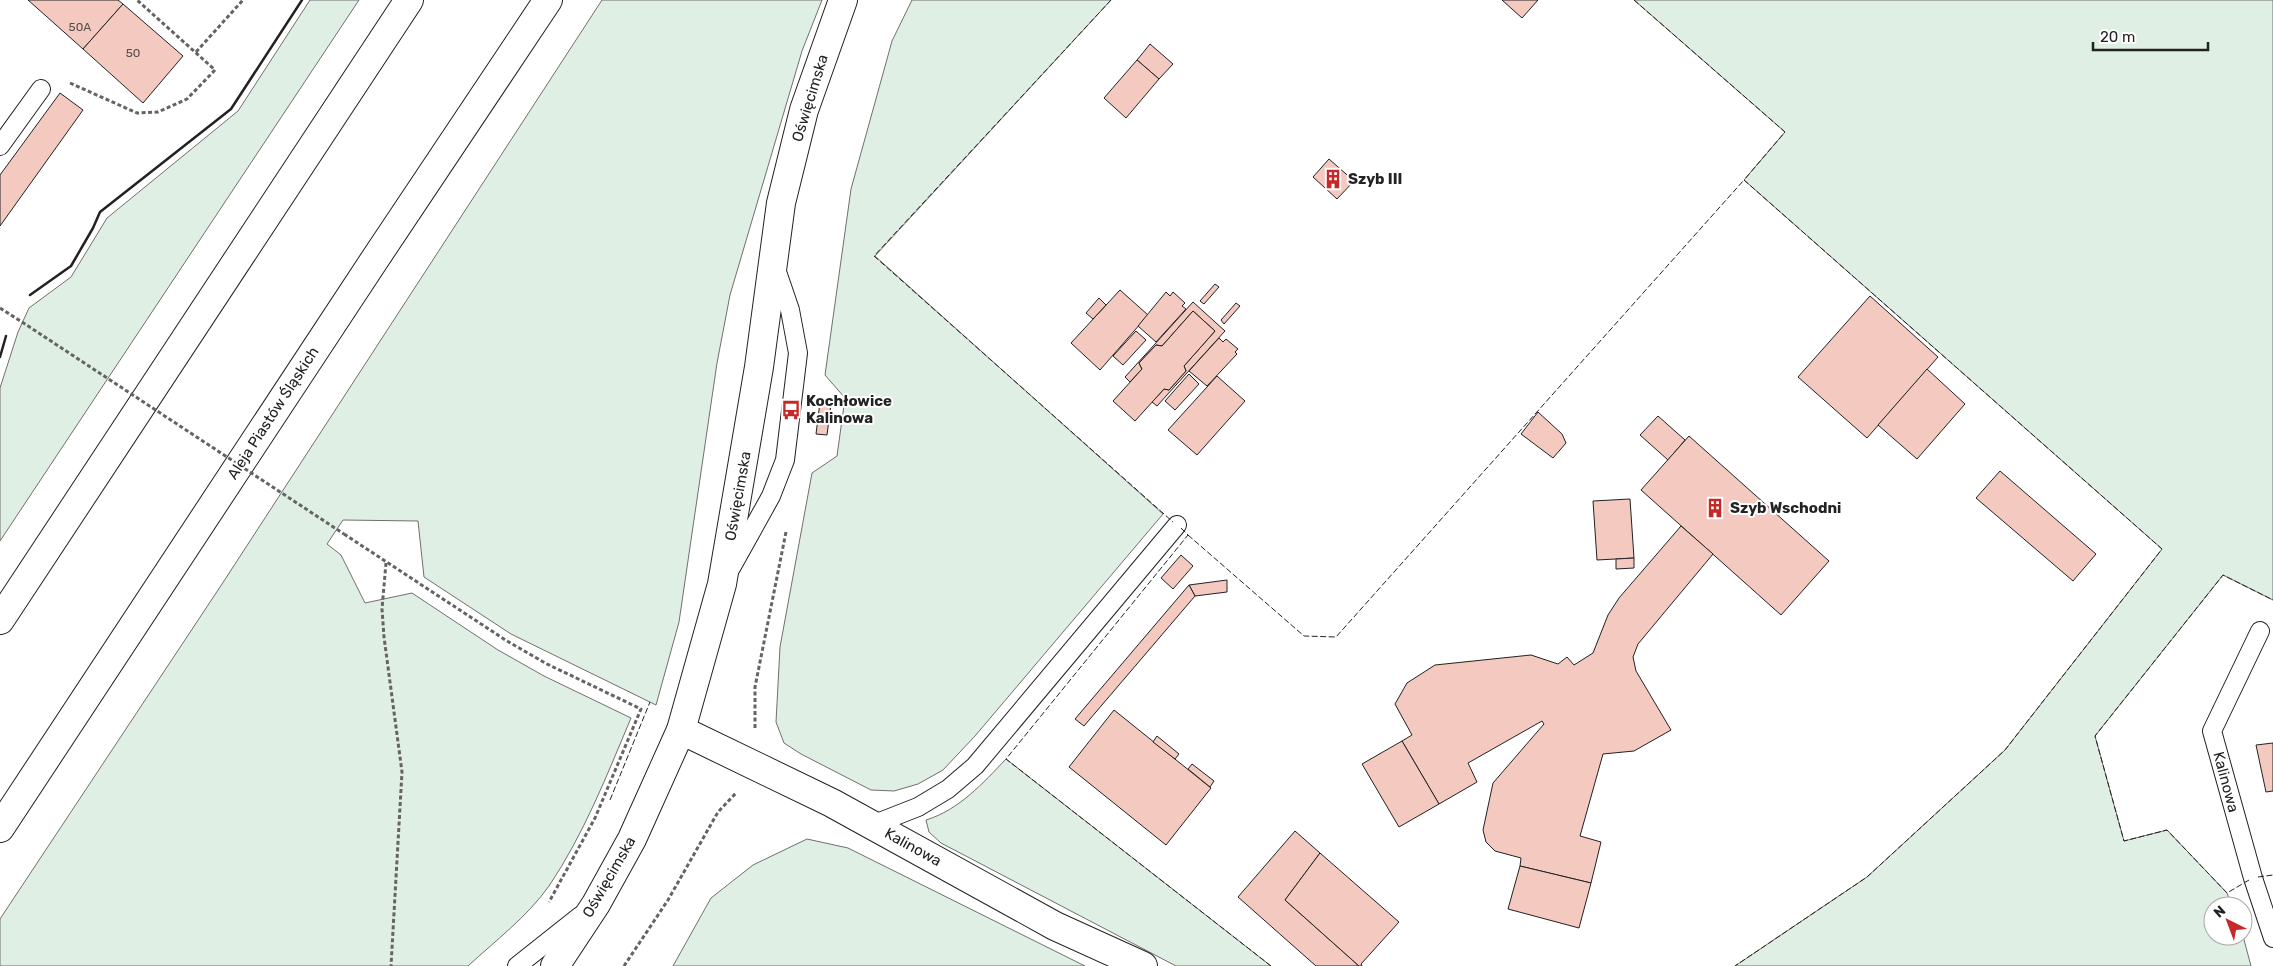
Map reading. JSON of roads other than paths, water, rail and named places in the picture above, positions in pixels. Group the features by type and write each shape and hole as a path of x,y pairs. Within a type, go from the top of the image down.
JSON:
{"main road":[{"path":"0,620 409,0"},
{"name":"Aleja Piastów Śląskich","path":"0,828 374,259 548,0"},
{"name":"Oświęcimska","path":"555,966 596,904 632,839 681,730 722,584 743,470 781,203 804,110 843,0"},
{"name":"Kalinowa","path":"681,730 832,803 1055,926 1143,966"}],"lane":[{"path":"0,146 41,89"},
{"path":"722,584 771,496 785,460 798,353 790,310 773,261"},
{"path":"872,825 918,807 948,789 975,766 1177,525"},
{"name":"Kalinowa","path":"2260,631 2212,731 2252,878 2273,938"},
{"path":"517,966 596,904"}],"place":[{"name":"Szyb III","path":"1333,179"},
{"name":"Kochłowice Kalinowa","path":"791,410"},
{"name":"Szyb Wschodni","path":"1715,508"}]}
